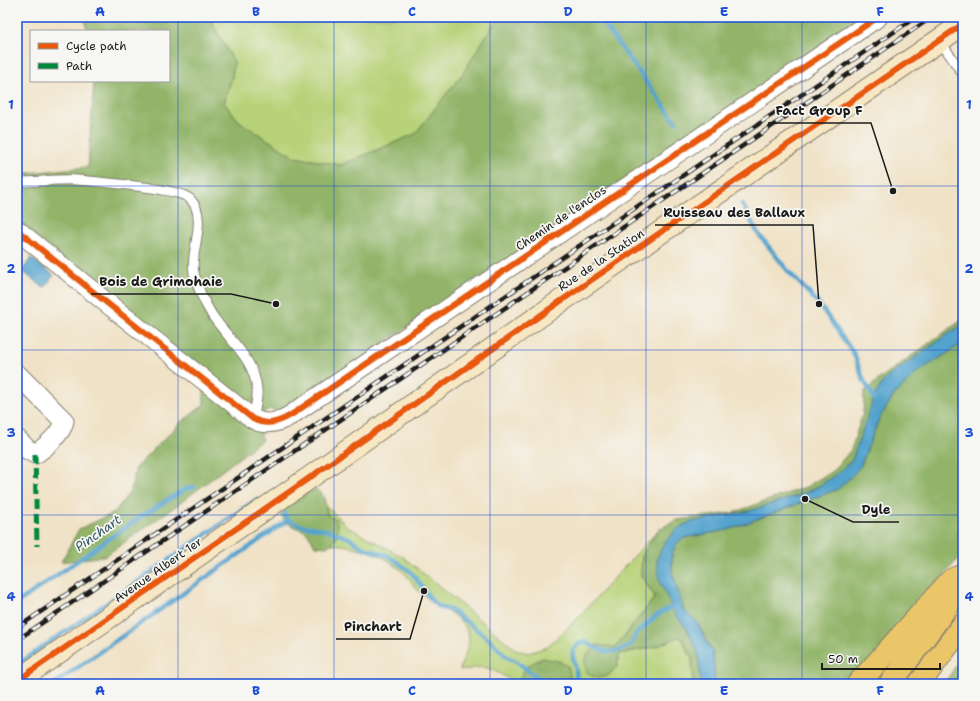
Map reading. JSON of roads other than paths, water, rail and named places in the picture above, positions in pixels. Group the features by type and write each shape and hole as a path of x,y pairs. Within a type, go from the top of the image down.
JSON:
{"highway":[{"path":"858,684 951,580 963,575"},
{"path":"890,684 963,585"},
{"path":"919,684 963,625"}],"main road":[{"name":"Rue de la Station","path":"312,476 558,303 963,24"},
{"name":"Avenue Albert 1er","path":"17,681 312,476"}],"street":[{"name":"Chemin de l'enclos","path":"253,419 262,422 274,423 291,415 878,17"},
{"path":"17,230 253,419"},
{"path":"17,374 64,422 63,428 36,454 28,450 17,439"}],"lane":[{"path":"940,41 963,74"},
{"path":"17,182 77,180 154,188 181,194 191,200 197,209 198,226 193,272 198,286 213,316 244,355 254,374 257,396 253,419"}],"water":[{"path":"31,258 54,275 44,288 22,271"},
{"path":"963,324 963,343 918,372 894,395 879,419 861,465 855,473 838,489 728,530 684,538 677,543 672,553 672,572 684,611 697,622 713,654 715,684 701,684 698,652 687,629 675,614 659,580 657,559 663,545 675,531 683,525 691,522 749,511 800,495 819,486 838,473 852,460 875,395 883,382 894,372"}],"waterway":[{"path":"600,17 676,122"},
{"path":"670,17 680,17"},
{"path":"742,204 757,232 788,271 819,304 854,354 864,381 877,403"},
{"name":"Pinchart","path":"17,603 139,518 185,489 194,487"},
{"path":"17,665 257,499"},
{"name":"Pinchart","path":"284,513 288,520 299,525 327,530 349,538 364,548 389,556 411,572 433,602 441,608 451,610 489,639 507,657 516,661 546,684 552,684"},
{"path":"54,684 288,520"},
{"name":"Pinchart","path":"562,684 570,683 576,678 573,653 577,645 584,641 608,652 626,648 632,644 636,634 656,616 676,604"}],"railway":[{"path":"17,628 916,17"},
{"path":"17,640 932,17"}],"place":[{"name":"Fact Group F","path":"893,191"},
{"name":"Bois de Grimohaie","path":"276,304"},
{"name":"Ruisseau des Ballaux","path":"819,304"},
{"name":"Dyle","path":"805,499"},
{"name":"Pinchart","path":"424,591"}]}
